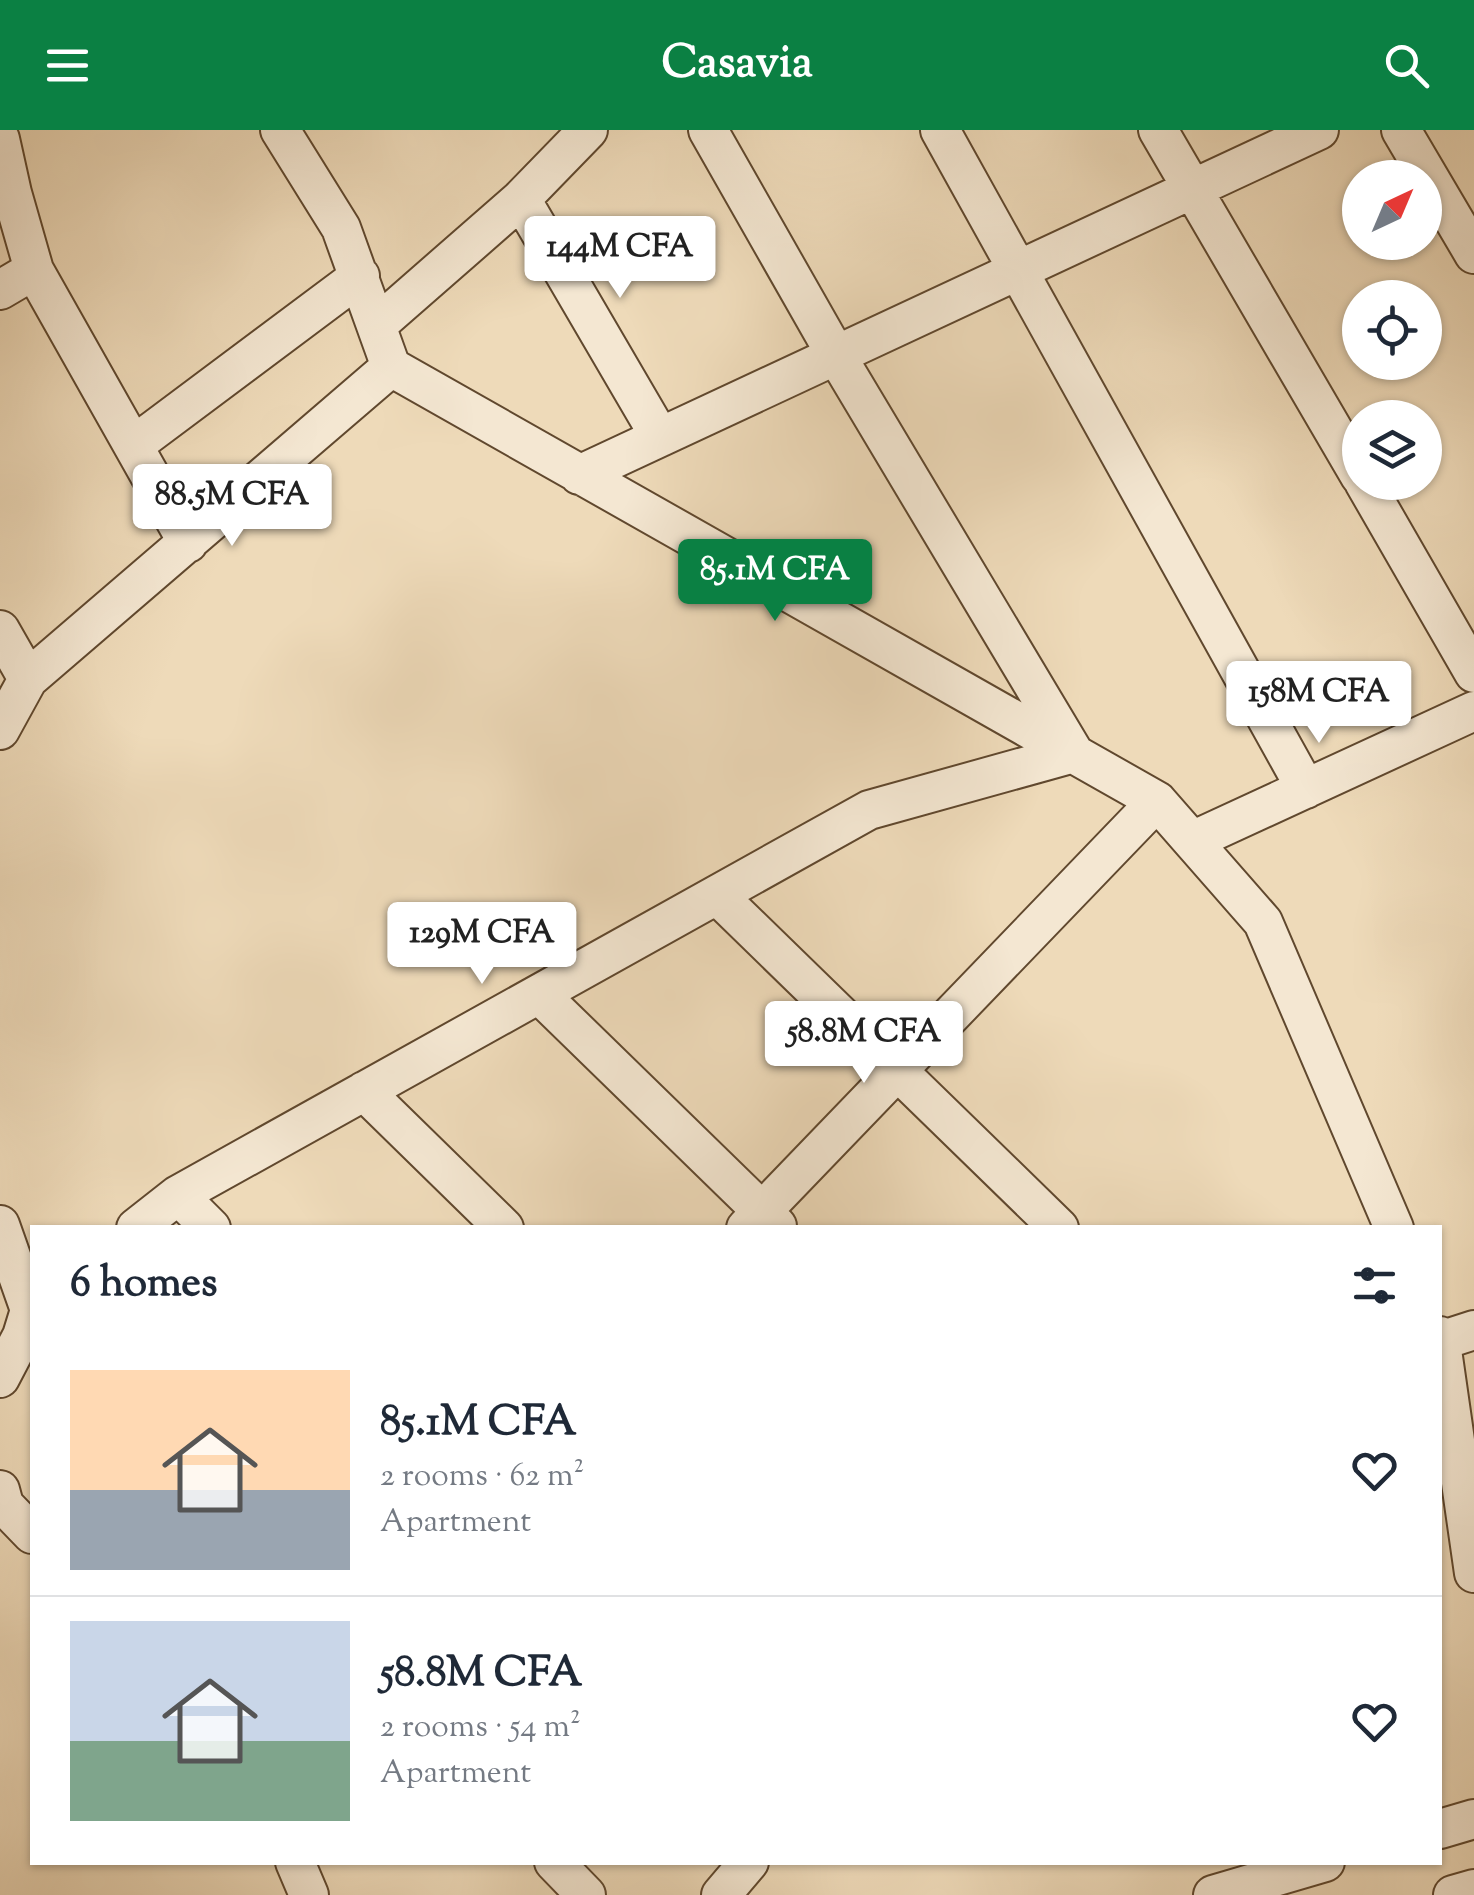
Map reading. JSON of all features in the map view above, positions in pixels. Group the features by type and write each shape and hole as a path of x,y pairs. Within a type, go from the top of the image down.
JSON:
{"street":[{"path":"377,325 521,199 588,130"},
{"path":"708,130 836,354 1074,753"},
{"path":"940,130 1306,789"},
{"path":"1158,130 1342,445"},
{"path":"578,475 1319,130"},
{"path":"1401,130 1474,254"},
{"path":"282,131 341,228 391,367 1157,801 1263,922 1393,1225"},
{"path":"0,139 34,270 188,543"},
{"path":"521,199 660,437"},
{"path":"0,290 34,270"},
{"path":"134,446 360,276"},
{"path":"0,730 28,680 391,367"},
{"path":"1374,500 1474,673"},
{"path":"0,630 28,680"},
{"path":"1192,842 1474,711"},
{"path":"140,1225 178,1195 869,810 1074,753"},
{"path":"539,994 762,1222 897,1070 1157,801"},
{"path":"717,895 1055,1225"},
{"path":"364,1092 501,1225"},
{"path":"178,1195 208,1225"},
{"path":"0,1225 29,1325 0,1378"},
{"path":"1449,1337 1474,1574"},
{"path":"0,1490 4,1505 30,1532"},
{"path":"1442,1828 1474,1819"},
{"path":"296,1865 309,1895"},
{"path":"557,1865 586,1895"},
{"path":"721,1895 746,1865"},
{"path":"1213,1895 1314,1865"},
{"path":"1453,1895 1474,1889"}]}
